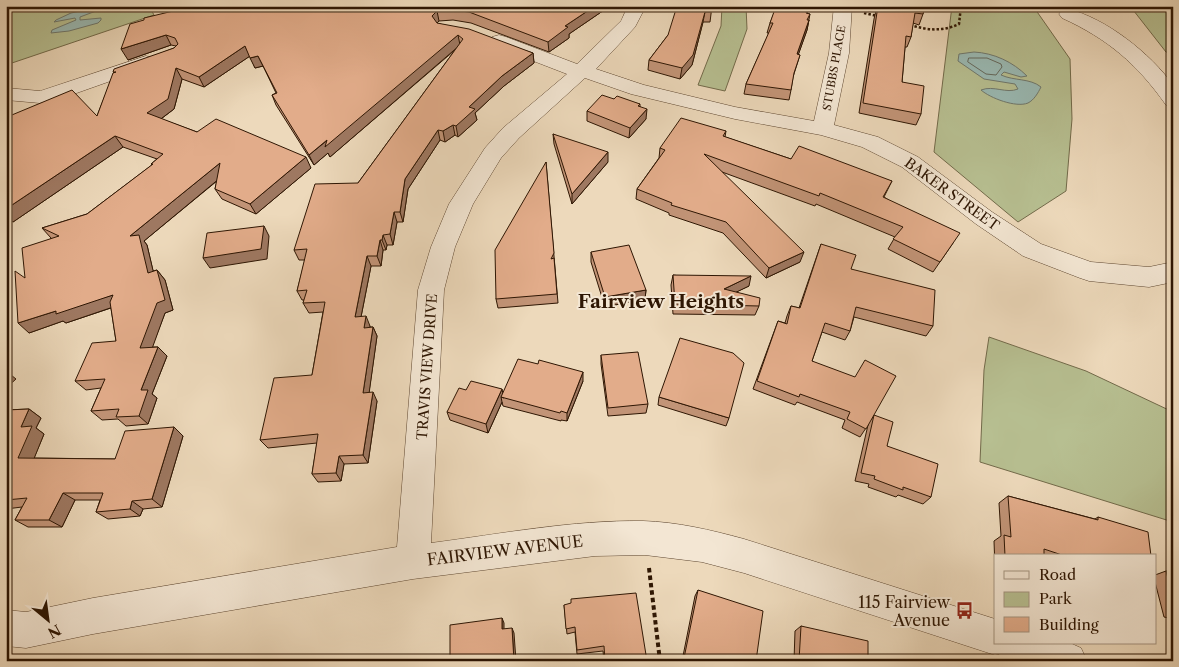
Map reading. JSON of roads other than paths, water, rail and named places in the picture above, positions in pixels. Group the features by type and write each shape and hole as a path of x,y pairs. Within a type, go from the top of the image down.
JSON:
{"street":[{"name":"TRAVIS VIEW DRIVE","path":"413,562 431,290 443,247 461,204 493,152 511,133 583,71 629,23 637,6"},
{"name":"STUBBS PLACE","path":"823,129 839,53 844,7"},
{"path":"1063,14 1090,23 1127,48 1162,82 1173,101"},
{"name":"BAKER STREET","path":"484,35 567,68 583,71 638,90 735,112 823,129 870,142 910,162 984,218 1032,250 1088,270 1149,277 1173,272"},
{"path":"6,94 40,97 64,91 164,56"},
{"name":"FAIRVIEW AVENUE","path":"6,628 26,630 93,616 413,562 595,539 645,538 702,545 744,556 994,637"},
{"path":"1016,644 1068,661"}],"water":[{"path":"94,8 96,11 80,17 80,20 101,18 98,23 69,31 51,33 52,30 76,20 75,18 54,22 56,20 71,13"},
{"path":"974,52 996,56 1016,66 1027,76 1021,77 1004,72 1001,75 1037,84 1041,87 1036,96 1028,103 1017,104 997,99 985,93 981,90 991,88 1009,91 1018,89 1015,84 984,79 958,61 959,54"}],"place":[{"name":"115 Fairview Avenue","path":"964,611"}],"district":[{"name":"Fairview Heights","path":"661,301"}]}
